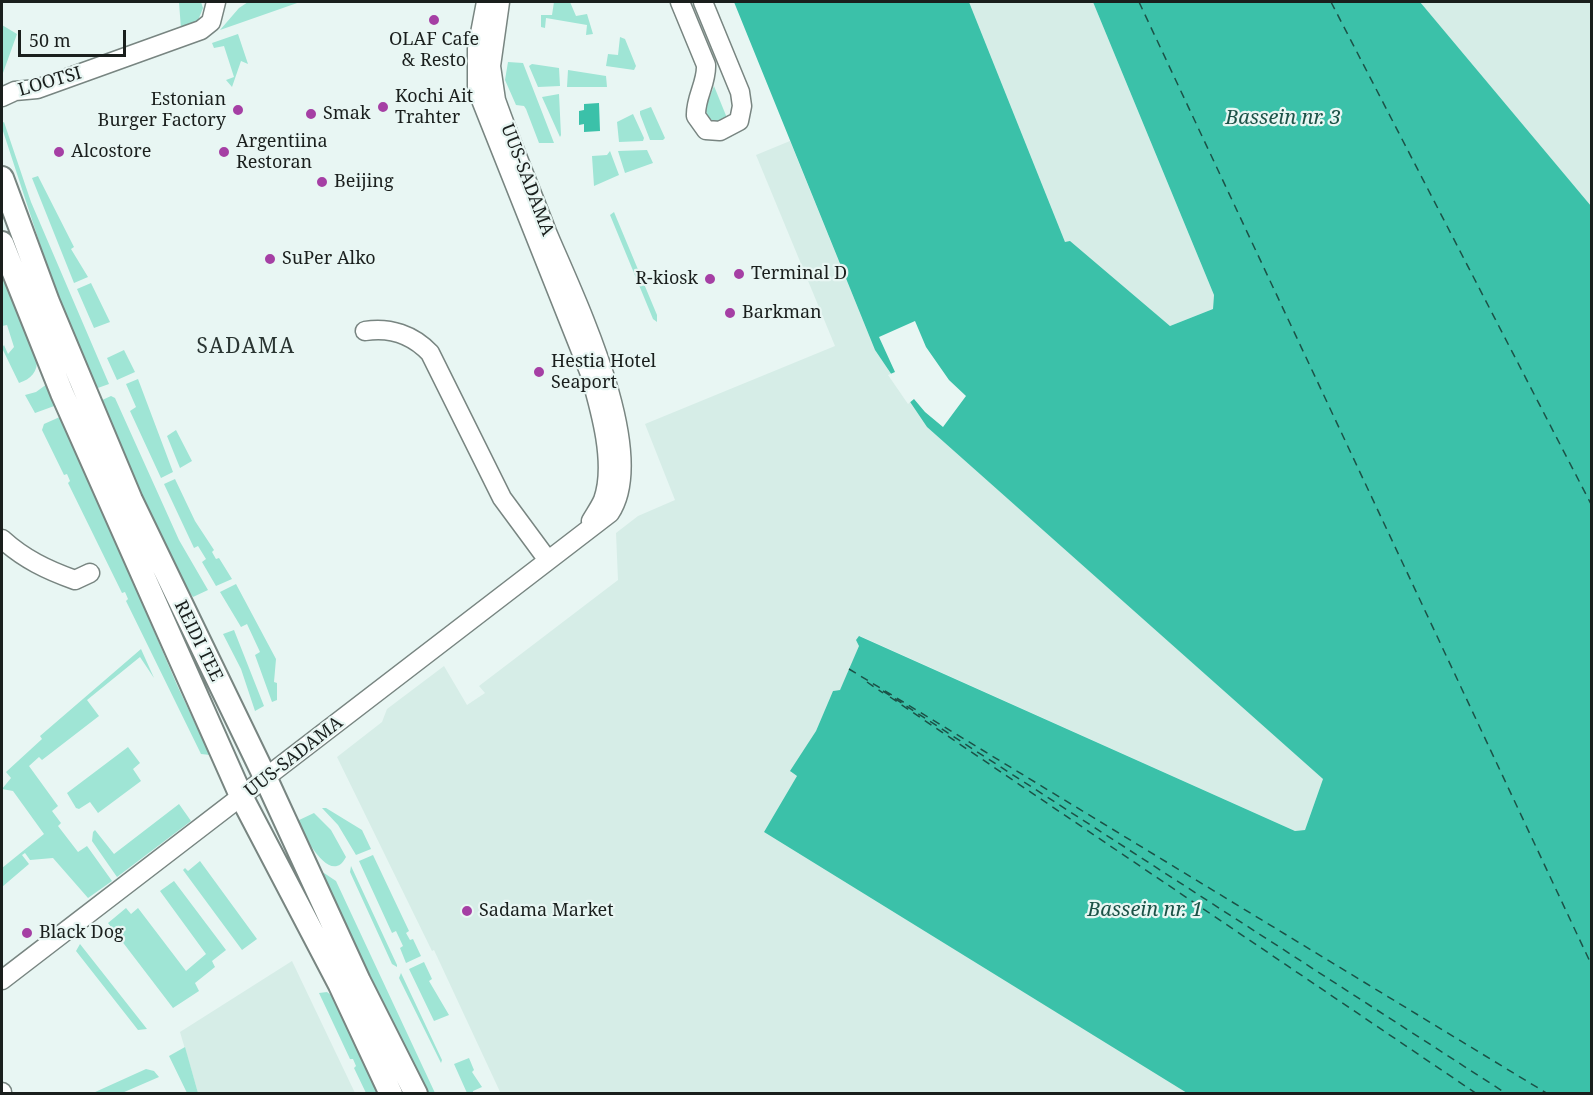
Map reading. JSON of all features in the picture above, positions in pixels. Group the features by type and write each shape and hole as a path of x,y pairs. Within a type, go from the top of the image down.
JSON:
{"main road":[{"name":"REIDI TEE","path":"2,178 14,218 131,500 266,779 359,981 416,1094"},
{"path":"2,191 14,218"},
{"name":"REIDI TEE","path":"2,243 62,393 242,798 340,985 391,1094"}],"street":[{"name":"LOOTSI","path":"2,97 15,91 37,89 207,27 214,16 216,2"},
{"name":"UUS-SADAMA","path":"486,2 476,56 477,90 590,374 605,440 606,488 602,502 585,530"},
{"name":"UUS-SADAMA","path":"2,980 242,798 547,559 610,513 616,503 622,474 611,399 596,351 496,100 491,66 500,2"},
{"path":"680,2 706,65 707,76 698,100 696,116 706,130 720,131 739,121 742,106 740,92 703,2"},
{"path":"365,331 401,334 418,341 430,352 502,498 547,559"},
{"path":"575,338 585,347 596,351"},
{"path":"2,539 17,552 45,569 75,580 90,573"}],"shaded area":[{"path":"179,2 201,2 203,8 197,23 181,29"},
{"path":"248,2 300,2 220,30 239,8"},
{"path":"554,2 570,2 576,16 587,14 593,34 586,35 587,25 546,18 545,28 541,27 541,15 552,15"},
{"path":"969,2 1093,2 1214,295 1213,309 1170,326 1065,242"},
{"path":"1419,2 1591,2 1591,207"},
{"path":"2,25 17,34 3,73 2,68"},
{"path":"238,34 248,64 241,61 232,87 226,80 234,77 224,46 214,48 212,43"},
{"path":"620,37 625,39 636,66 634,70 606,66 608,54 618,55"},
{"path":"508,62 523,63 554,143 539,143 526,109 524,106 516,105 505,80"},
{"path":"532,64 559,68 560,86 538,87 529,66"},
{"path":"568,70 606,76 607,87 567,87"},
{"path":"714,86 727,118 719,122 709,119 705,109"},
{"path":"559,94 561,135 560,137 542,97"},
{"path":"651,107 665,138 663,140 650,140 640,114 640,111"},
{"path":"633,114 644,138 643,141 619,142 617,122"},
{"path":"4,122 31,202 109,384 95,389 54,287 2,128"},
{"path":"790,141 875,350 927,427 1323,779 1305,830 1295,831 860,636 860,646 840,690 833,691 816,731 791,772 797,776 796,782 764,832 1188,1093 501,1094 434,950 432,951 337,757 382,722 387,709 444,666 467,705 485,693 479,686 618,580 616,533 638,516 675,500 645,424 835,346 756,155"},
{"path":"647,150 653,163 625,173 618,151"},
{"path":"610,151 619,175 594,186 592,156 607,155"},
{"path":"38,176 74,247 71,249 88,277 74,283 32,178"},
{"path":"614,212 657,315 657,322 653,319 610,215"},
{"path":"2,266 37,358 33,374 19,383 2,348 4,345 8,354 14,347 7,325 2,326"},
{"path":"91,283 110,322 94,328 77,289"},
{"path":"124,350 135,372 117,380 107,358"},
{"path":"138,379 173,472 161,478 130,411 136,407 126,384"},
{"path":"47,384 57,405 35,413 25,395 36,392"},
{"path":"111,396 115,398 179,540 208,590 193,597 177,576 100,401"},
{"path":"62,416 177,685 210,755 201,754 126,601 128,599 125,592 122,593 68,483 70,481 67,474 64,475 42,430 44,424"},
{"path":"176,430 192,461 180,468 167,436"},
{"path":"175,479 195,521 214,550 212,552 216,559 219,558 232,579 216,586 202,562 206,559 198,546 194,548 164,484"},
{"path":"236,584 276,659 274,682 277,683 277,700 272,702 255,655 260,652 247,624 241,627 220,592"},
{"path":"234,630 264,706 255,711 241,669 223,634"},
{"path":"141,649 154,678 140,657 87,700 99,716 42,760 39,757 29,766 58,806 52,811 61,823 58,826 78,852 87,846 112,881 88,898 53,858 30,860 25,853 22,855 29,864 2,887 2,868 44,834 13,791 2,789 11,778 6,772 42,739 40,736"},
{"path":"128,747 140,763 133,769 141,781 98,813 90,802 79,809 76,808 67,793"},
{"path":"179,804 191,821 117,877 92,841 93,832 95,830 114,854"},
{"path":"322,808 326,808 362,830 371,849 356,855 338,825"},
{"path":"314,813 331,830 346,857 340,865 332,866 318,855 297,821"},
{"path":"373,855 409,931 406,933 410,940 413,939 421,956 406,963 400,948 403,946 396,931 392,933 359,861"},
{"path":"200,861 257,939 242,950 183,870 185,868 188,871"},
{"path":"351,866 397,967 392,964 350,872"},
{"path":"322,874 336,881 435,1093 428,1093 359,957"},
{"path":"174,881 226,950 212,961 215,967 195,983 199,991 173,1008 108,923 126,908 131,914 138,908 186,971 206,954 160,891"},
{"path":"80,944 147,1029 138,1030 76,951"},
{"path":"292,961 355,1093 198,1093 180,1032"},
{"path":"424,962 432,979 429,981 449,1015 434,1021 409,969"},
{"path":"401,973 442,1060 441,1063 399,978"},
{"path":"327,992 336,999 379,1093 366,1093 354,1068 356,1066 353,1059 350,1059 319,993"},
{"path":"185,1047 198,1093 187,1093 169,1056"},
{"path":"469,1058 474,1070 472,1072 482,1087 473,1093 467,1093 454,1064"},
{"path":"146,1069 154,1071 159,1077 122,1093 93,1093"}],"water":[{"path":"734,2 969,2 1065,242 1070,241 1170,326 1213,309 1214,295 1093,2 1420,2 1591,206 1591,1093 1187,1093 764,832 797,776 790,771 816,731 833,691 840,690 859,646 856,640 859,636 1295,831 1305,830 1323,779 927,427 875,350"},
{"path":"599,103 600,131 584,132 584,124 579,125 579,111 584,110 584,104"}],"pier":[{"path":"915,321 926,347 949,380 966,396 943,427 914,399 908,404 888,375 895,372 879,337"}],"ferry route":[{"path":"1139,2 1592,966"},
{"path":"1331,2 1592,506"},
{"path":"849,669 1548,1094"},
{"path":"867,682 883,693"},
{"path":"883,691 1507,1094"},
{"path":"890,697 1477,1094"}],"place":[{"name":"OLAF Cafe & Resto","path":"434,20"},
{"name":"Kochi Ait Trahter","path":"383,107"},
{"name":"Estonian Burger Factory","path":"238,110"},
{"name":"Smak","path":"311,114"},
{"name":"Alcostore","path":"59,152"},
{"name":"Argentiina Restoran","path":"224,152"},
{"name":"Beijing","path":"322,182"},
{"name":"SuPer Alko","path":"270,259"},
{"name":"Terminal D","path":"739,274"},
{"name":"R-kiosk","path":"710,279"},
{"name":"Barkman","path":"730,313"},
{"name":"Hestia Hotel Seaport","path":"539,372"},
{"name":"Sadama Market","path":"467,911"},
{"name":"Black Dog","path":"27,933"}],"district":[{"name":"SADAMA","path":"246,347"}],"water label":[{"name":"Bassein nr. 3","path":"1283,118"},
{"name":"Bassein nr. 1","path":"1145,910"}]}
